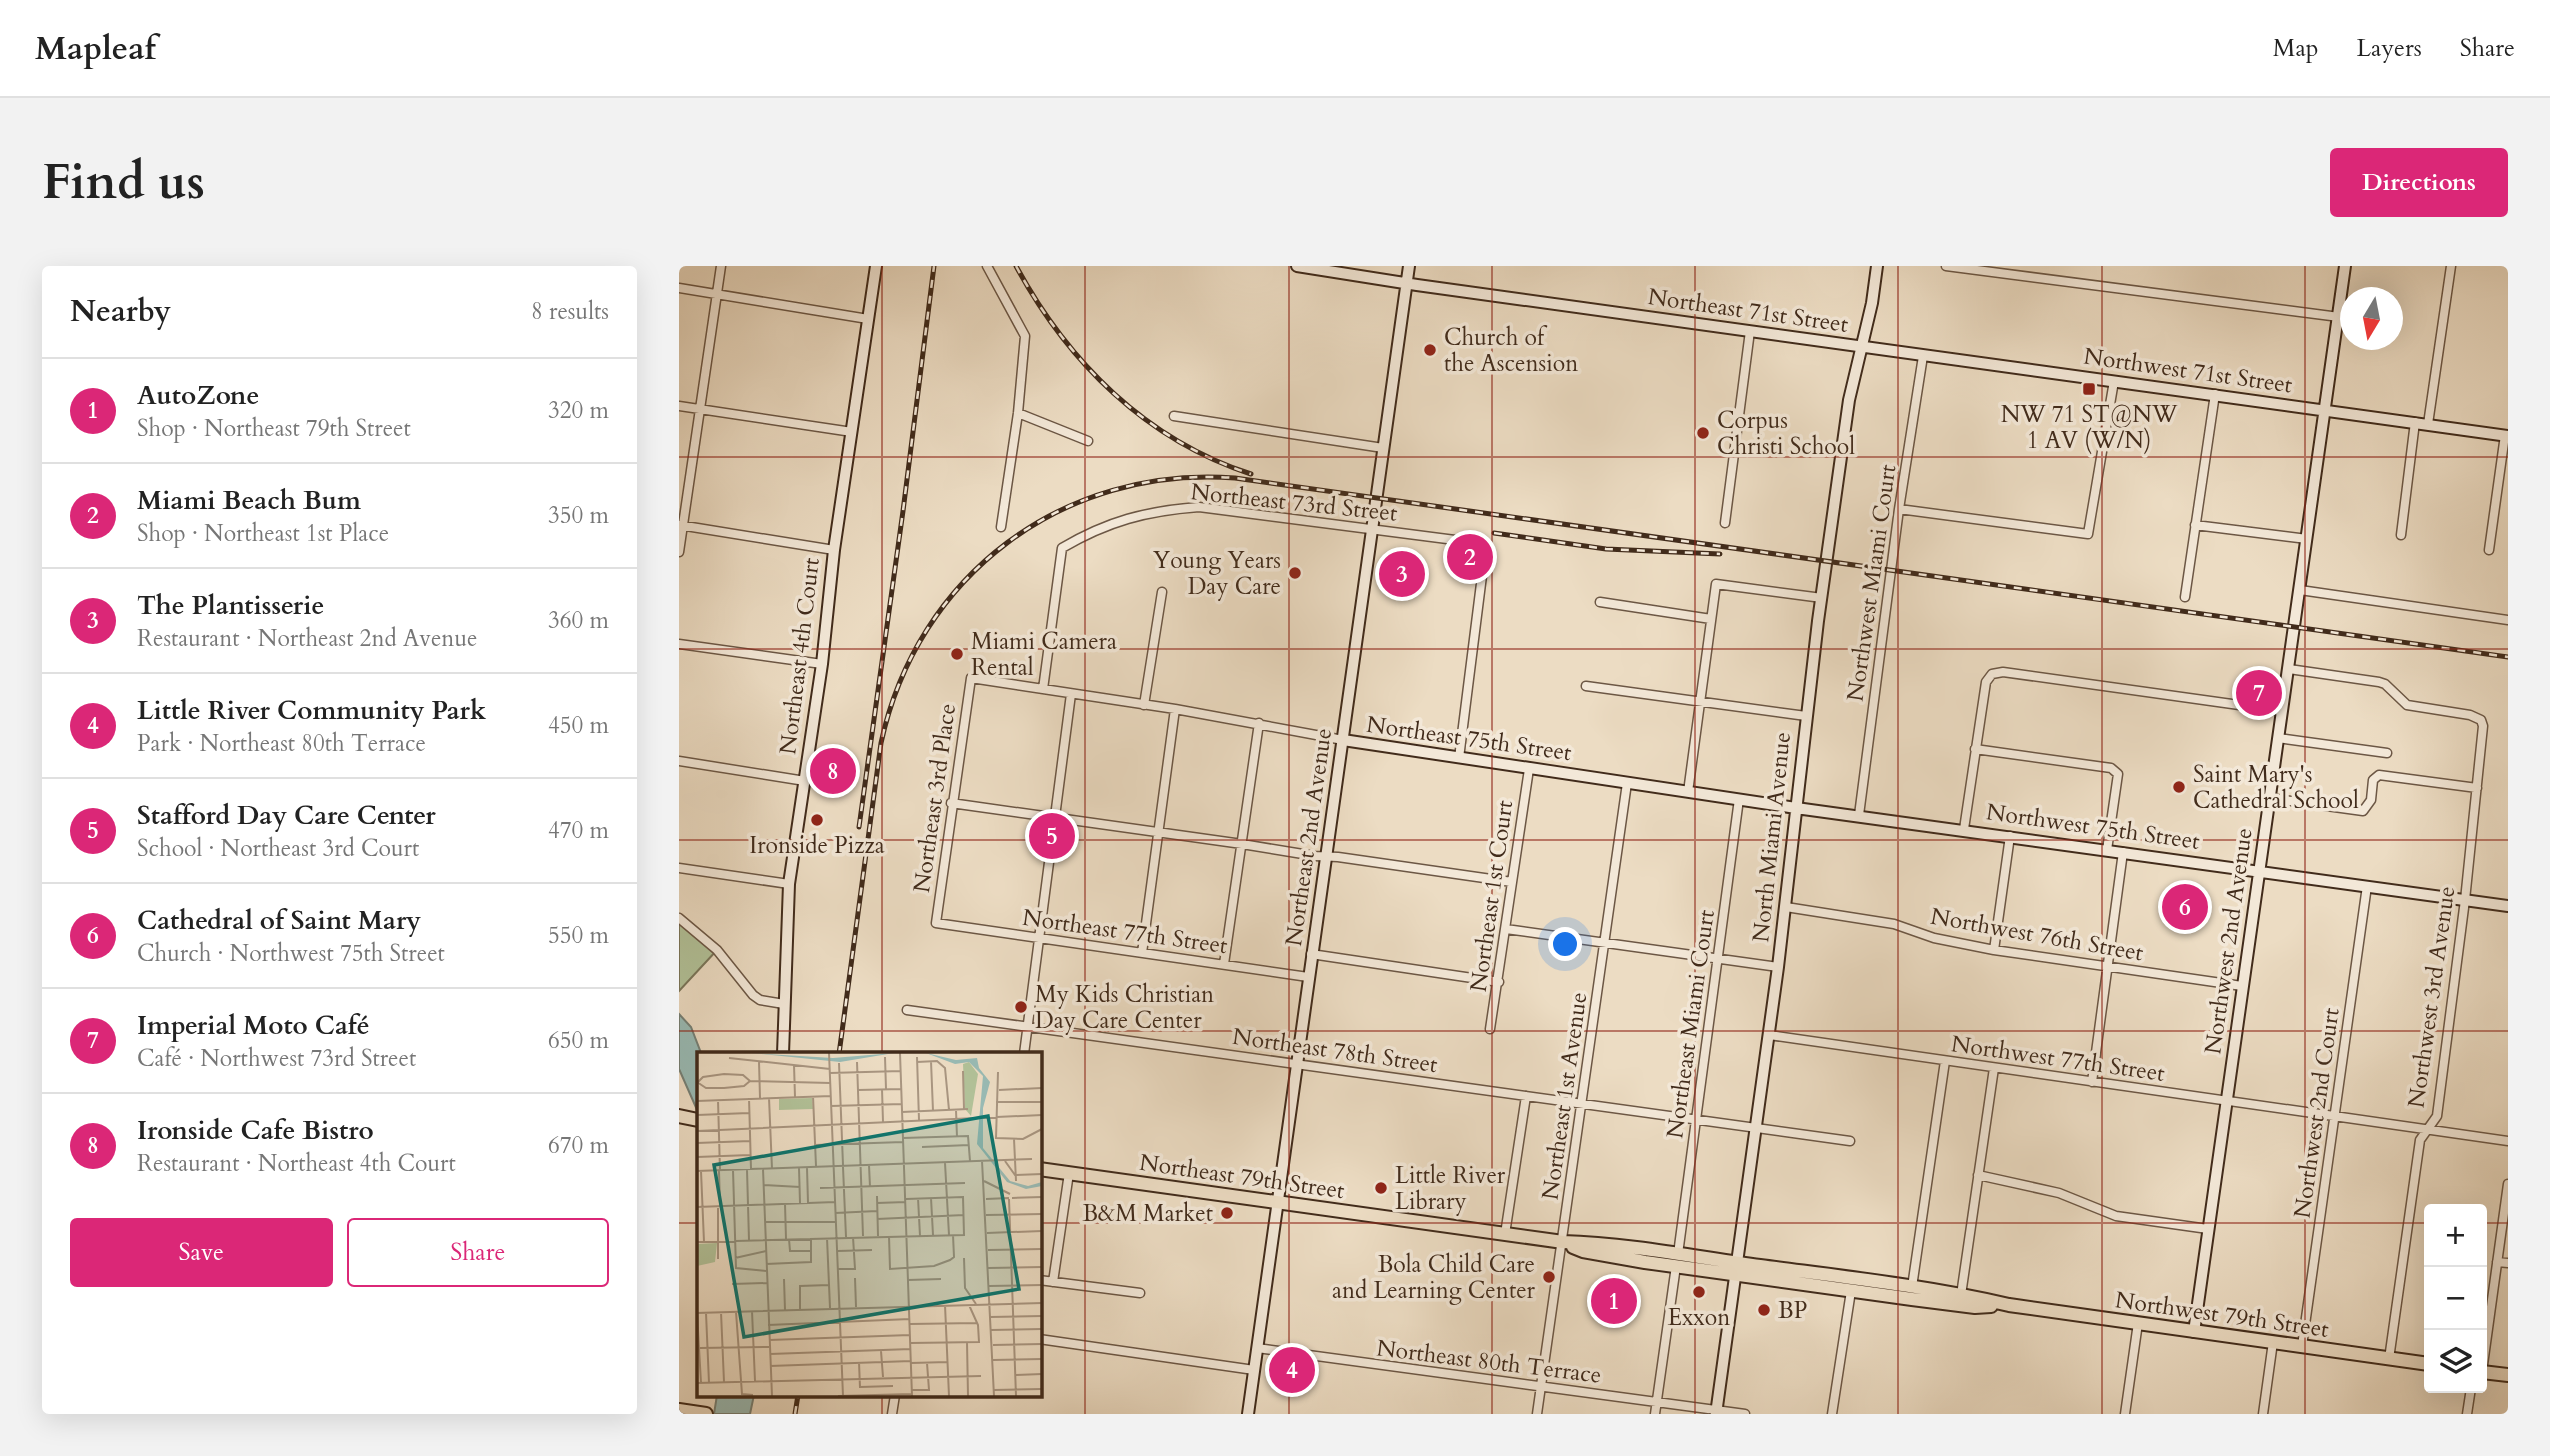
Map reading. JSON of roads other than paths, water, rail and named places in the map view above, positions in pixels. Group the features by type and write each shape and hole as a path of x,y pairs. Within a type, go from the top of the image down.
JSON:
{"main road":[{"path":"679,1116 697,1120"},
{"path":"679,1124 697,1126"},
{"name":"Northeast 79th Street","path":"1041,1169 1563,1242 1583,1251 1737,1268"},
{"name":"Northwest 79th Street","path":"1737,1268 1912,1287 2009,1305 2424,1363"},
{"name":"Northwest 79th Street","path":"1737,1268 1851,1291 1975,1307 2009,1305"},
{"path":"1851,1291 1859,1288 1912,1287"},
{"path":"2487,1373 2508,1375"},
{"path":"679,1410 706,1414"}],"street":[{"path":"679,552 721,266"},
{"name":"Northeast 4th Court","path":"783,1052 789,884 876,266"},
{"path":"987,266 1025,336 1018,413 1001,527"},
{"name":"Northeast 71st Street","path":"1297,266 1861,347"},
{"name":"Northeast 2nd Avenue","path":"1248,1414 1409,266"},
{"name":"North Miami Avenue","path":"1717,1412 1786,907 1805,716 1849,400 1872,303 1877,266"},
{"path":"1946,266 2339,317"},
{"name":"Northwest 2nd Avenue","path":"2194,1332 2345,266"},
{"path":"2428,424 2451,266"},
{"path":"679,288 868,319"},
{"path":"1725,523 1750,331"},
{"name":"Northwest 71st Street","path":"1861,347 2506,436"},
{"name":"Northwest Miami Court","path":"1859,815 1899,509 1923,356"},
{"path":"1899,509 2088,534 2114,381"},
{"path":"2185,597 2215,394"},
{"path":"679,406 852,432"},
{"path":"1018,413 1088,441"},
{"path":"1174,416 1383,448"},
{"path":"2401,535 2415,422"},
{"path":"2489,550 2506,436"},
{"name":"Northeast 73rd Street","path":"1043,689 1062,548 1094,529 1159,510 1199,508 1486,544 1459,758"},
{"path":"2195,525 2307,539"},
{"path":"681,526 834,550"},
{"path":"1688,792 1716,584 1822,598"},
{"path":"2300,590 2508,620"},
{"path":"1144,705 1162,592"},
{"path":"1600,602 1711,619"},
{"path":"679,644 822,664"},
{"name":"Northwest 3rd Avenue","path":"2289,669 2379,682 2385,684 2407,705 2470,715 2481,720 2483,726 2465,900 2437,1116 2420,1140 2389,1359"},
{"path":"1964,829 1986,682 1991,674 2003,672 2282,711"},
{"name":"Northeast 75th Street","path":"971,678 1175,709 1343,740 1796,808"},
{"name":"Northeast 3rd Place","path":"936,923 951,803 971,678"},
{"path":"1586,686 1805,716"},
{"path":"1024,1052 1072,694"},
{"path":"1142,953 1175,709"},
{"path":"1224,964 1259,723"},
{"path":"2278,738 2387,753"},
{"path":"1975,749 2111,768 2118,774 2107,850"},
{"path":"679,761 805,781"},
{"name":"Northeast 1st Court","path":"1490,1029 1529,769"},
{"path":"2269,798 2363,811 2371,800 2373,780 2379,775 2477,788"},
{"name":"Northeast 1st Avenue","path":"1537,1414 1627,783"},
{"name":"Northeast Miami Court","path":"1655,1414 1739,799"},
{"path":"951,803 1512,881"},
{"name":"Northwest 75th Street","path":"1796,808 1964,829 2508,906"},
{"path":"1994,950 2010,836"},
{"path":"2092,1082 2123,852"},
{"path":"679,868 789,884"},
{"name":"Northwest 2nd Court","path":"2302,1346 2367,886"},
{"name":"Northwest 76th Street","path":"1786,907 1894,924 1934,938 1994,950 2242,986"},
{"path":"679,918 717,950 753,995 760,1000 784,1004"},
{"name":"Northeast 77th Street","path":"936,923 1308,977"},
{"path":"1506,929 1778,967"},
{"path":"1311,954 1499,982"},
{"name":"Northeast 78th Street","path":"907,1010 1850,1142"},
{"name":"Northwest 77th Street","path":"1769,1035 2508,1140"},
{"path":"1912,1287 1945,1061"},
{"path":"1961,1295 1994,1068"},
{"path":"1505,1234 1527,1096"},
{"path":"1053,1282 1069,1173"},
{"path":"1978,1175 2059,1193 2116,1216 2208,1229"},
{"path":"2487,1335 2508,1184"},
{"path":"2497,1262 2508,1263"},
{"path":"1041,1280 1140,1293"},
{"path":"1832,1414 1851,1291"},
{"path":"2125,1414 2139,1323"},
{"path":"1041,1339 1254,1370"},
{"path":"2263,1414 2273,1342"},
{"name":"Northeast 80th Terrace","path":"1257,1349 1745,1414"},
{"path":"2467,1414 2470,1393"},
{"path":"892,1414 895,1396"}],"water":[{"path":"679,1014 691,1027 701,1052 697,1052 697,1110 679,1069"},
{"path":"717,1396 754,1396 750,1414 714,1414"}],"railway":[{"path":"859,827 934,266"},
{"path":"1016,266 1060,334 1114,393 1144,419 1177,441 1251,474"},
{"path":"839,1052 881,743 900,683 927,629 964,582 1007,543 1057,512 1113,490 1172,479 1235,478 2508,657"},
{"path":"1494,533 1606,549 1720,554"},
{"path":"795,1414 798,1396"}],"place":[{"name":"Church of the Ascension","path":"1430,350"},
{"name":"NW 71 ST@NW 1 AV (W/N)","path":"2089,389"},
{"name":"Corpus Christi School","path":"1703,433"},
{"name":"Miami Beach Bum","path":"1470,557"},
{"name":"Young Years Day Care","path":"1295,573"},
{"name":"The Plantisserie","path":"1402,574"},
{"name":"Miami Camera Rental","path":"957,654"},
{"name":"Imperial Moto Café","path":"2259,693"},
{"name":"Ironside Cafe Bistro","path":"833,771"},
{"name":"Saint Mary's Cathedral School","path":"2179,787"},
{"name":"Ironside Pizza","path":"817,820"},
{"name":"Stafford Day Care Center","path":"1052,836"},
{"name":"Cathedral of Saint Mary","path":"2185,907"},
{"name":"My Kids Christian Day Care Center","path":"1021,1007"},
{"name":"Little River Library","path":"1381,1188"},
{"name":"B&M Market","path":"1227,1213"},
{"name":"Bola Child Care and Learning Center","path":"1549,1277"},
{"name":"Exxon","path":"1699,1292"},
{"name":"AutoZone","path":"1614,1301"},
{"name":"BP","path":"1764,1310"},
{"name":"Little River Community Park","path":"1292,1370"}]}
